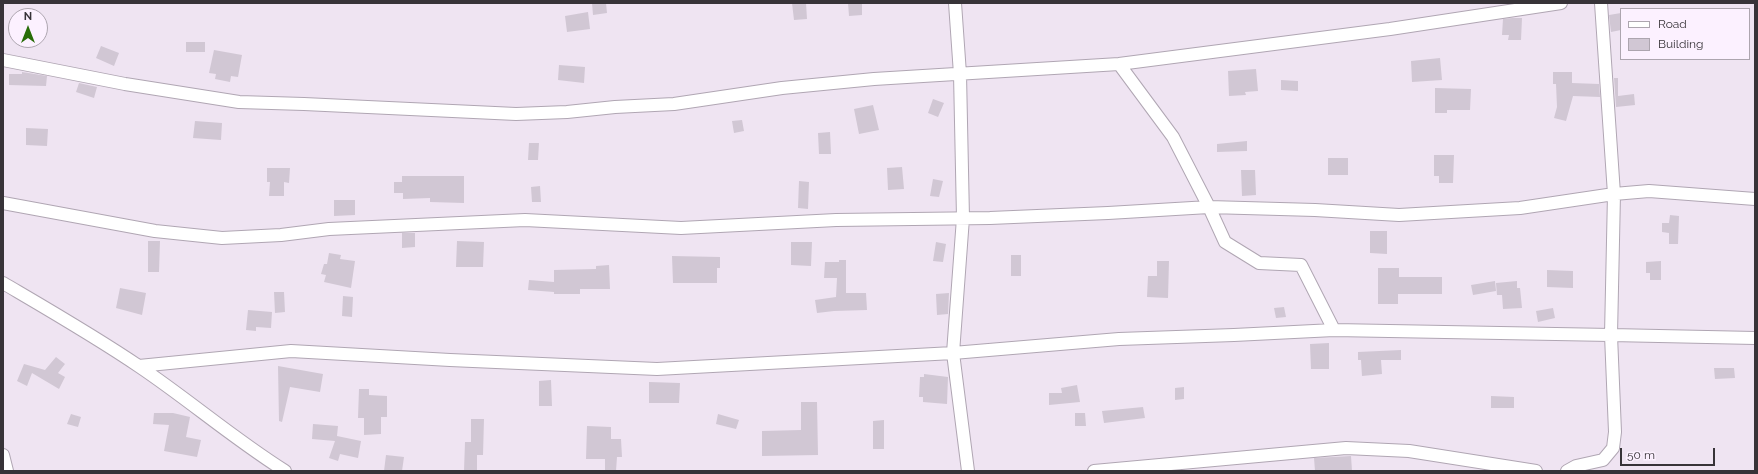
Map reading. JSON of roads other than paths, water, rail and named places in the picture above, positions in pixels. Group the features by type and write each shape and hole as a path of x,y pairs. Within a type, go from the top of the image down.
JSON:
{"street":[{"path":"954,3 960,74 963,218 953,353 968,471"},
{"path":"3,60 125,84 238,102 516,114 567,112 615,107 674,104 782,88 874,79 1120,64 1390,29 1561,3"},
{"path":"1567,471 1576,466 1603,460 1613,448 1615,432 1611,335 1614,194 1601,3"},
{"path":"1120,64 1173,137 1209,207 1224,242 1259,263 1301,265 1334,330"},
{"path":"3,203 155,231 222,238 281,235 328,229 525,220 681,228 836,220 963,218 1108,213 1209,207 1315,210 1399,215 1520,208 1614,194 1649,191 1755,199"},
{"path":"3,283 139,366 234,438 285,471"},
{"path":"139,366 291,351 657,369 953,353 1120,339 1334,330 1755,338"},
{"path":"1094,471 1346,448 1409,451 1536,471"},
{"path":"3,455 7,471"}]}
